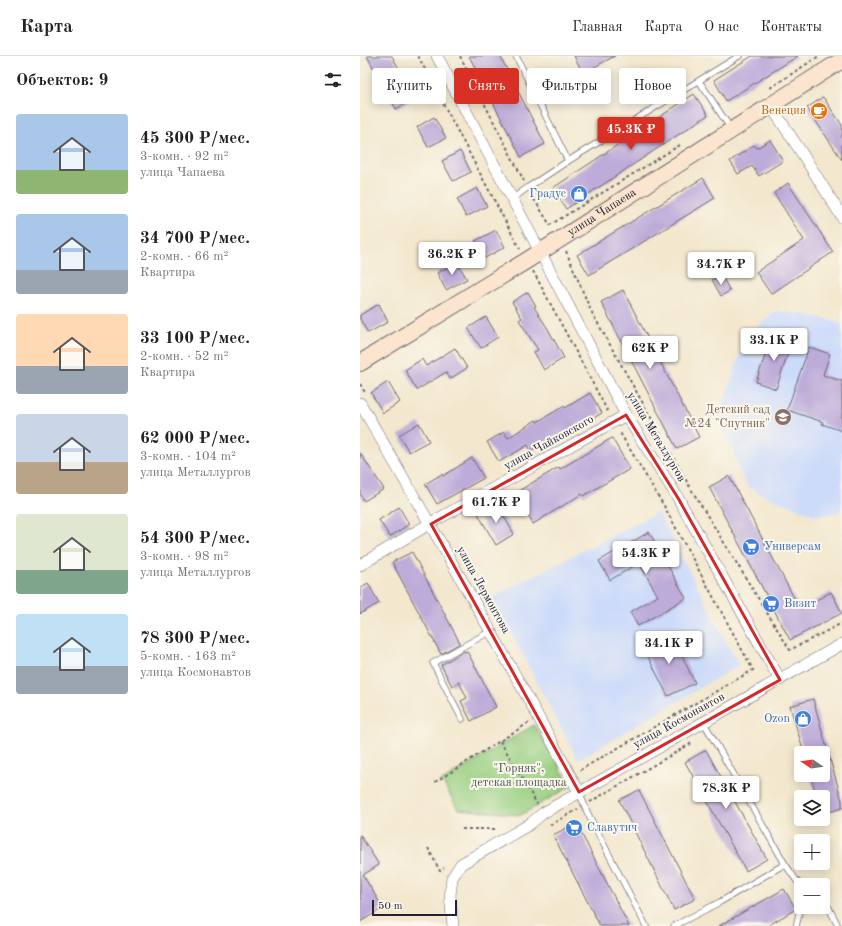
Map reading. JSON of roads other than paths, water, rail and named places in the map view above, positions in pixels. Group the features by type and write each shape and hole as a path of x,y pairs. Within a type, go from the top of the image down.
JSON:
{"street":[{"name":"улица Металлургов","path":"437,56 626,415 678,498 780,680"},
{"name":"улица Чапаева","path":"360,363 732,131 842,60"},
{"path":"771,106 842,217"},
{"name":"улица Лермонтова","path":"360,403 539,716 579,792"},
{"name":"улица Чайковского","path":"360,565 430,524 626,415"},
{"name":"улица Космонавтов","path":"453,926 450,895 452,878 462,864 530,824 543,812 842,644"}],"lane":[{"path":"516,56 568,162"},
{"path":"512,199 568,162 739,56"},
{"path":"699,81 732,131"},
{"path":"462,718 433,663 490,631"},
{"path":"703,721 785,864 795,878"},
{"path":"579,792 588,814 646,926"},
{"path":"674,926 720,902 785,864"},
{"path":"830,910 838,926"},
{"path":"796,926 799,914"}],"place":[{"name":"Венеция","path":"819,111"},
{"name":"Градус","path":"579,194"},
{"name":"Детский сад №24 \"Спутник\"","path":"783,417"},
{"name":"Универсам","path":"751,547"},
{"name":"Визит","path":"771,604"},
{"name":"Ozon","path":"803,719"},
{"name":"Славутич","path":"574,828"}],"park label":[{"name":"\"Горняк\", детская площадка","path":"519,776"}]}
